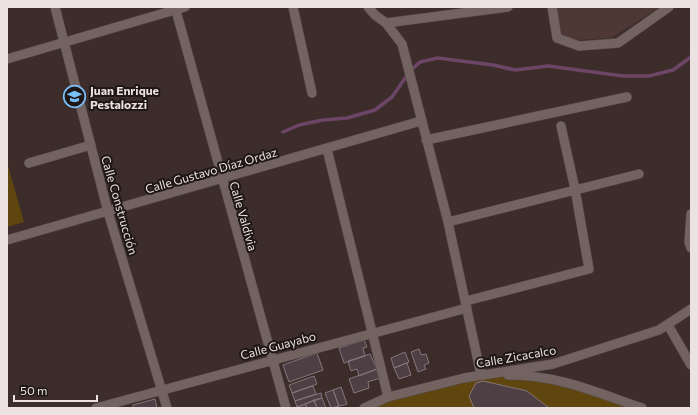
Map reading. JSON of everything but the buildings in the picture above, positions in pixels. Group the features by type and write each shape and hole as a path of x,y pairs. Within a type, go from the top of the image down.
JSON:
{"street":[{"name":"Calle Construcción","path":"54,7 108,212 167,408"},
{"path":"293,7 312,93"},
{"path":"368,7 375,15 386,23 402,44 448,222 482,375 546,377 577,385 642,408"},
{"path":"386,23 508,7"},
{"path":"552,7 557,38 579,46 618,43 669,7"},
{"path":"7,59 179,8"},
{"name":"Calle Valdivia","path":"179,8 222,179 286,408"},
{"path":"426,140 627,97"},
{"name":"Calle Gustavo Díaz Ordaz","path":"7,240 421,121"},
{"path":"561,126 575,189"},
{"path":"28,163 91,145"},
{"path":"327,149 371,333 388,397"},
{"path":"448,222 639,174"},
{"name":"Calle Guayabo","path":"96,408 371,333 589,269 575,189"},
{"path":"691,214 691,248"},
{"name":"Calle Zicacalco","path":"364,408 388,397 482,375 553,364 659,330 691,309"},
{"path":"668,324 691,365"}],"shaded area":[{"path":"556,7 660,7 611,38 575,40 561,34"},
{"path":"7,162 24,222 7,227"},
{"path":"484,375 546,377 642,408 364,408"}],"waterway":[{"path":"283,132 299,125 323,120 347,118 375,110 392,97 410,71 420,62 438,58 493,65 515,70 548,66 623,76 649,76 673,70 691,57"}],"place":[{"name":"Juan Enrique Pestalozzi","path":"74,97"}]}
